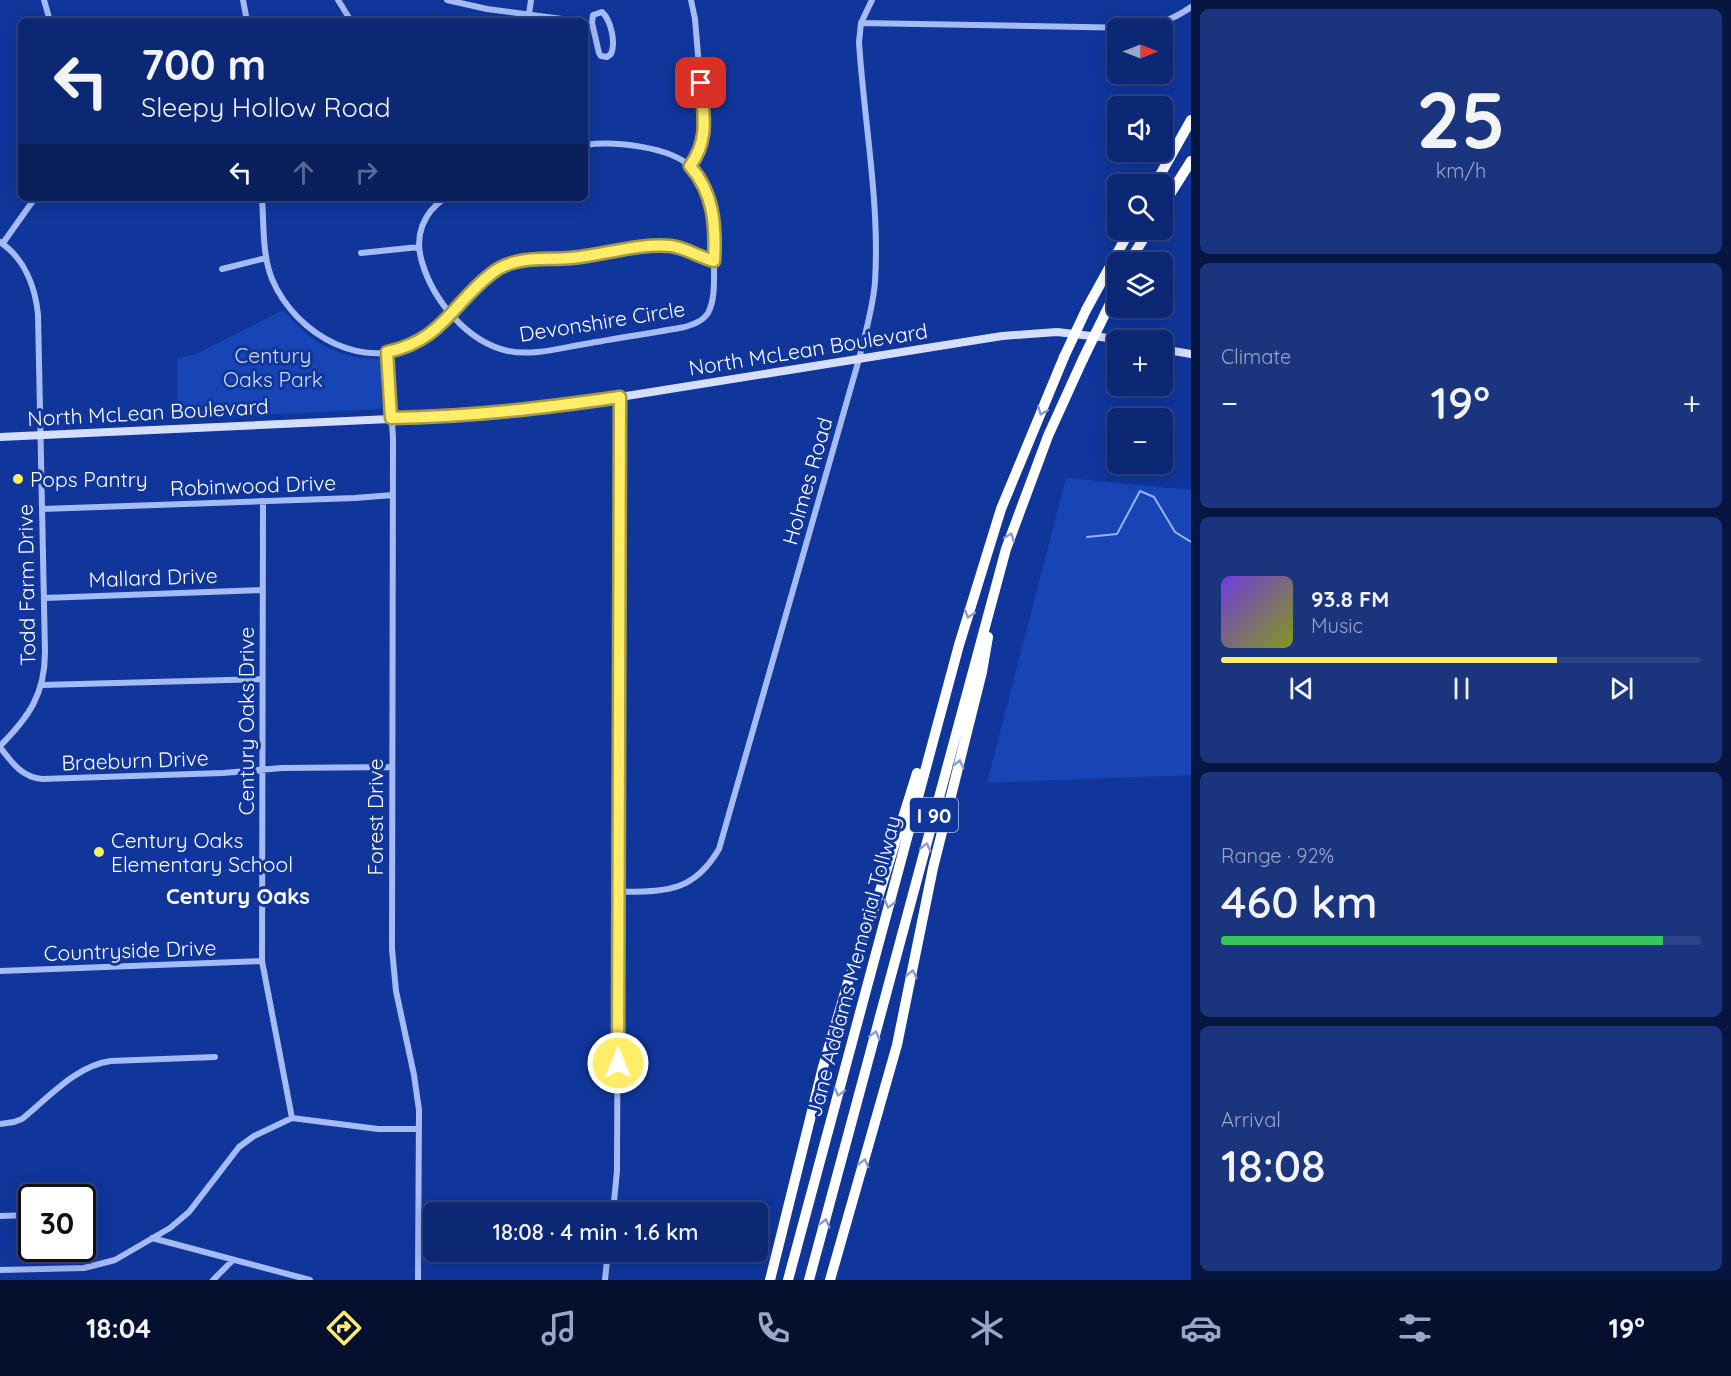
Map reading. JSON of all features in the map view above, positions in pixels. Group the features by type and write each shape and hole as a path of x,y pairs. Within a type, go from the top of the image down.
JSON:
{"highway":[{"path":"1161,174 1191,120"},
{"path":"1173,190 1191,161"},
{"name":"Jane Addams Memorial Tollway","path":"788,1280 959,645 1001,509 1064,357 1086,310 1124,240"},
{"name":"Jane Addams Memorial Tollway","path":"809,1280 1006,549 1048,436 1107,310"},
{"path":"830,1280 897,1045 933,867 982,672 1000,571"},
{"path":"770,1280 823,1067 849,979 879,894 959,645"}],"main road":[{"name":"North McLean Boulevard","path":"0,437 477,415 534,410 1002,336 1057,332 1107,338"},
{"path":"1173,351 1191,354"}],"street":[{"path":"44,0 49,18"},
{"path":"243,0 246,18"},
{"path":"338,0 349,18"},
{"path":"447,0 529,17 531,0"},
{"path":"588,145 611,143 636,146 668,155 690,166 702,146 704,126 692,0"},
{"name":"Holmes Road","path":"619,892 661,891 689,883 705,870 719,849 860,359 875,284 876,246 860,53 861,23 872,0"},
{"path":"861,23 1135,28 1161,23 1191,7"},
{"path":"596,13 605,14 609,21 613,45 613,52 609,56 601,56 589,23 596,13"},
{"name":"Devonshire Circle","path":"441,201 431,209 420,233 419,247 423,266 432,286 452,314 482,340 499,348 520,352 546,350 685,327 697,323 708,313 713,292 715,229 712,207 703,183 690,166"},
{"path":"1,242 33,201"},
{"path":"262,201 266,258 272,278 284,301 298,319 316,333 345,348 370,352 387,352 420,341 435,331 490,275 504,266 526,260 568,258 660,246 681,248 714,261"},
{"name":"Todd Farm Drive","path":"0,746 14,733 32,709 42,686 45,665 36,297 26,272 1,242"},
{"path":"361,253 419,247"},
{"path":"222,269 266,258"},
{"name":"Forest Drive","path":"387,352 393,495 392,968 417,1093 419,1129 418,1280"},
{"path":"614,1202 617,1171 620,397"},
{"name":"Robinwood Drive","path":"42,508 393,495"},
{"name":"Century Oaks Drive","path":"262,501 262,961 292,1118"},
{"name":"Mallard Drive","path":"44,598 263,590"},
{"path":"42,686 262,679"},
{"name":"Braeburn Drive","path":"0,746 19,770 42,779 282,768 392,767"},
{"name":"Countryside Drive","path":"0,971 262,961"},
{"path":"0,1124 22,1119 78,1073 95,1064 111,1061 215,1058"},
{"path":"0,1270 84,1268 115,1260 170,1228 189,1212 239,1147 254,1136 292,1118 378,1129 419,1129"},
{"path":"0,1216 18,1215"},
{"path":"152,1238 310,1280"},
{"path":"213,1280 233,1260"},
{"path":"605,1280 607,1262"}],"green space":[{"name":"Century Oaks Park","path":"283,310 314,340 351,356 380,359 382,409 177,419 177,358 194,355"},
{"path":"1066,478 1191,490 1191,775 987,783"}],"waterway":[{"path":"1087,537 1117,534 1140,491 1154,497 1175,532 1191,542"}],"place":[{"name":"Pops Pantry","path":"18,479"},
{"name":"Century Oaks Elementary School","path":"99,852"}],"district":[{"name":"Century Oaks","path":"238,896"}],"route":[{"path":"618,1063 620,397 534,410 477,415 391,418 387,352 407,347 427,337 441,326 490,275 515,262 536,258 568,258 654,246 681,248 714,261 715,229 712,207 703,183 690,166 697,157 704,136 701,83"}]}
